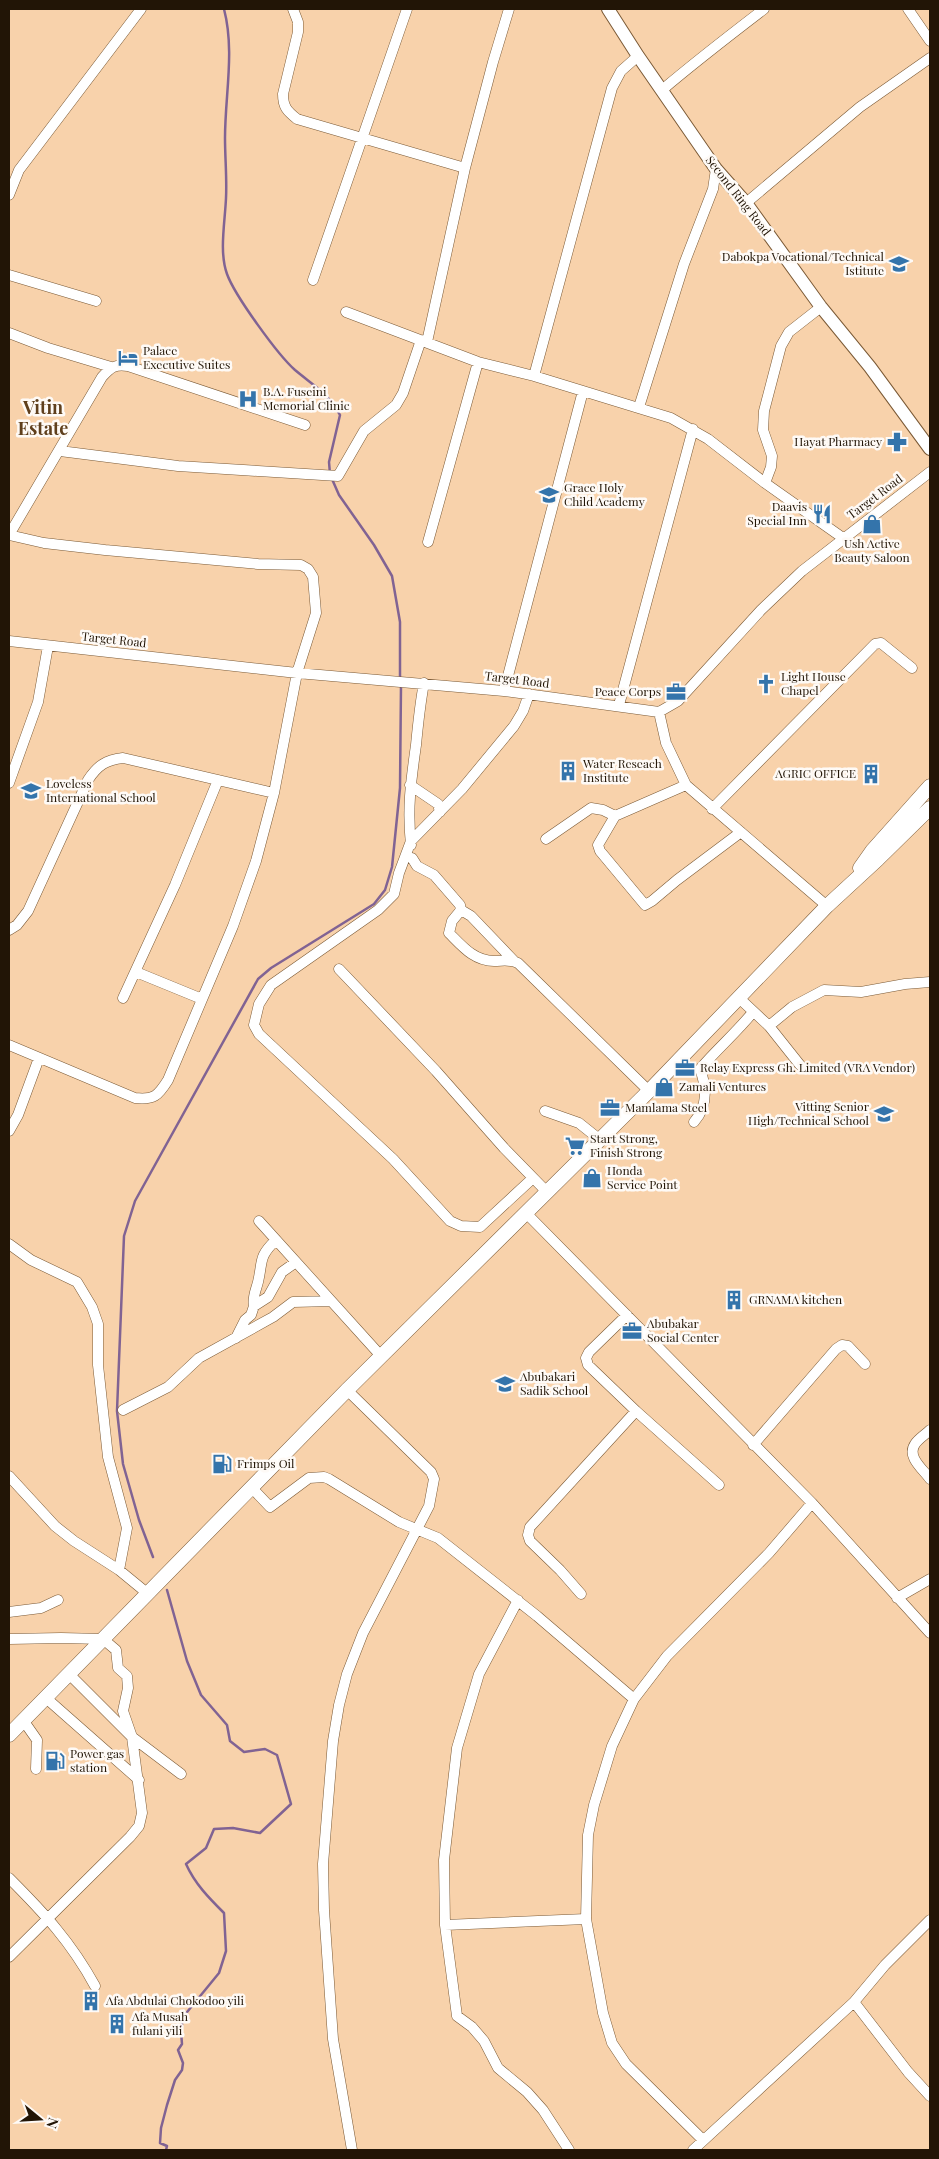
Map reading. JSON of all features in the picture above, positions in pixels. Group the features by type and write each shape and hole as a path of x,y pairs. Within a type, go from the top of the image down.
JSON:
{"highway":[{"path":"848,886 872,851 930,786"},
{"path":"9,1735 347,1390 649,1091 827,906 930,808"}],"main road":[{"name":"Second Ring Road","path":"608,9 716,169 746,203 821,306 930,449"}],"street":[{"path":"9,195 19,170 141,9"},
{"path":"293,9 298,22 298,32 282,94 283,105 288,112 297,118 464,168"},
{"path":"313,280 364,138 406,9"},
{"path":"60,450 178,466 338,476 364,431 396,406 424,341 464,168 492,62 509,9"},
{"path":"662,90 764,9"},
{"path":"908,9 930,41"},
{"path":"534,376 612,88 621,71 638,56"},
{"path":"746,203 860,107 930,58"},
{"path":"639,407 684,264 713,188 716,169"},
{"path":"9,275 96,301"},
{"path":"765,483 771,467 772,456 763,430 764,411 781,346 789,332 821,306"},
{"path":"346,312 478,362 534,376 671,418 694,429 765,483 843,538"},
{"path":"9,333 48,348 111,366 128,366 305,425"},
{"path":"428,542 478,362"},
{"path":"9,1045 135,1098 148,1100 159,1094 168,1080 234,926 256,861 274,793 296,673 316,613 313,577 308,569 301,565 258,564 104,550 44,543 9,535 102,377 111,366"},
{"path":"504,691 583,391"},
{"path":"619,705 694,429"},
{"name":"Target Road","path":"9,641 296,673 504,691 619,705 659,712 678,701 772,600 843,538 930,472"},
{"path":"712,809 875,644 881,643 912,668"},
{"path":"9,783 38,702 48,646"},
{"path":"399,873 410,865 412,858 408,826 410,785 421,683"},
{"path":"529,694 523,711 514,726 440,812 411,841 399,873 394,894 378,910 272,985 259,1004 254,1025 259,1034 393,1159 450,1221 461,1226 480,1227 532,1178"},
{"path":"659,712 666,743 686,785 827,906"},
{"path":"9,930 17,925 28,911 64,828 88,780 96,767 110,759 124,758 274,793"},
{"path":"123,998 136,972 218,780"},
{"path":"410,785 438,804 440,812"},
{"path":"686,785 615,816 598,845 600,852 645,905 741,832"},
{"path":"546,839 591,808 603,810 615,816"},
{"path":"412,858 417,866 434,874 460,905 461,910 471,916 514,961 522,966 649,1091"},
{"path":"461,910 452,921 449,933 459,943 477,958 493,961 514,961"},
{"path":"339,969 546,1191"},
{"path":"136,972 202,999"},
{"path":"769,1026 792,1007 824,990 861,992 905,984 930,982"},
{"path":"739,998 769,1026 800,1065"},
{"path":"694,1122 701,1114 705,1104 705,1083 700,1069 722,1043 744,1024 753,1012"},
{"path":"9,1131 18,1115 38,1058"},
{"path":"545,1111 579,1124 599,1139"},
{"path":"525,1212 812,1503 930,1633"},
{"path":"259,1221 381,1356"},
{"path":"236,1338 245,1320 251,1315 254,1306 253,1301 259,1280 260,1261 267,1248 276,1240"},
{"path":"9,1244 31,1260 77,1282 92,1307 98,1324 98,1365 108,1457 127,1528 119,1570"},
{"path":"254,1306 268,1297 282,1272 296,1262"},
{"path":"123,1410 168,1387 199,1358 273,1317 293,1302 332,1301"},
{"path":"627,1316 590,1352 586,1358 588,1365 719,1485"},
{"path":"753,1445 836,1349 842,1345 848,1346 865,1364"},
{"path":"347,1390 431,1472 434,1480 429,1506 363,1633 347,1674 339,1705 329,1784 323,1864 324,1910 333,2039 352,2150"},
{"path":"581,1594 560,1570 530,1541 528,1535 530,1528 636,1411"},
{"path":"930,1430 914,1444 913,1449 914,1460 930,1479"},
{"path":"9,1476 55,1526 74,1541 119,1570 152,1588"},
{"path":"252,1488 270,1507 309,1478 324,1477 376,1509 438,1538 518,1600 634,1699"},
{"path":"703,2140 626,2064 612,2043 603,2013 586,1919 588,1835 594,1805 612,1746 634,1699 667,1656 769,1553 812,1503"},
{"path":"897,1598 930,1579"},
{"path":"9,1612 41,1608 58,1600"},
{"path":"518,1600 479,1674 457,1748 444,1860 445,1925 457,2016 472,2027 484,2041 498,2068 527,2092 543,2110 569,2150"},
{"path":"9,1639 103,1639 116,1650 118,1668 127,1676 128,1688 122,1711 132,1737 142,1813 139,1826 9,1957"},
{"path":"69,1674 132,1737 181,1774"},
{"path":"46,1698 139,1780"},
{"path":"23,1720 37,1740 36,1769"},
{"path":"9,1878 49,1918 79,1957 95,1986"},
{"path":"445,1925 586,1919"},
{"path":"693,2150 854,2002 886,1964 930,1920"},
{"path":"854,2002 908,2072 930,2096"}],"waterway":[{"path":"224,9 229,41 229,73 225,122 226,190 223,247 227,274 239,296 268,339 295,370 325,395 340,415 329,462 330,474"},
{"path":"332,479 339,495 374,545 392,576 400,622 400,680"},
{"path":"153,1557 139,1520 123,1464 117,1411 124,1236 135,1201 258,979 271,968 374,904 385,890 392,867 400,788 401,685"},
{"path":"166,2150 167,2146 160,2143 161,2128 175,2080 182,2070 183,2063 178,2050 182,2044 183,2017 219,1973 226,1951 224,1913 198,1884 186,1864 206,1848 214,1829 233,1828 260,1833 291,1804 277,1755 265,1749 244,1752 230,1741 227,1725 201,1695 187,1661 167,1590"}],"place":[{"name":"Dabokpa Vocational/Technical Istitute","path":"899,264"},
{"name":"Palace Executive Suites","path":"128,358"},
{"name":"B.A. Fuseini Memorial Clinic","path":"248,399"},
{"name":"Hayat Pharmacy","path":"897,442"},
{"name":"Grace Holy Child Academy","path":"549,495"},
{"name":"Daavis Special Inn","path":"822,514"},
{"name":"Ush Active Beauty Saloon","path":"872,524"},
{"name":"Light House Chapel","path":"766,684"},
{"name":"Peace Corps","path":"676,692"},
{"name":"Water Reseach Institute","path":"568,771"},
{"name":"AGRIC OFFICE","path":"871,774"},
{"name":"Loveless International School","path":"31,791"},
{"name":"Relay Express Gh. Limited (VRA Vendor)","path":"685,1068"},
{"name":"Zamali Ventures","path":"664,1087"},
{"name":"Mamlama Steel","path":"610,1108"},
{"name":"Vitting Senior High/Technical School","path":"884,1114"},
{"name":"Start Strong, Finish Strong","path":"575,1146"},
{"name":"Honda Service Point","path":"592,1178"},
{"name":"GRNAMA kitchen","path":"734,1300"},
{"name":"Abubakar Social Center","path":"632,1331"},
{"name":"Abubakari Sadik School","path":"505,1384"},
{"name":"Frimps Oil","path":"222,1464"},
{"name":"Power gas station","path":"55,1761"},
{"name":"Afa Abdulai Chokodoo yili","path":"91,2001"},
{"name":"Afa Musah fulani yili","path":"117,2024"}],"district":[{"name":"Vitin Estate","path":"43,418"}]}
